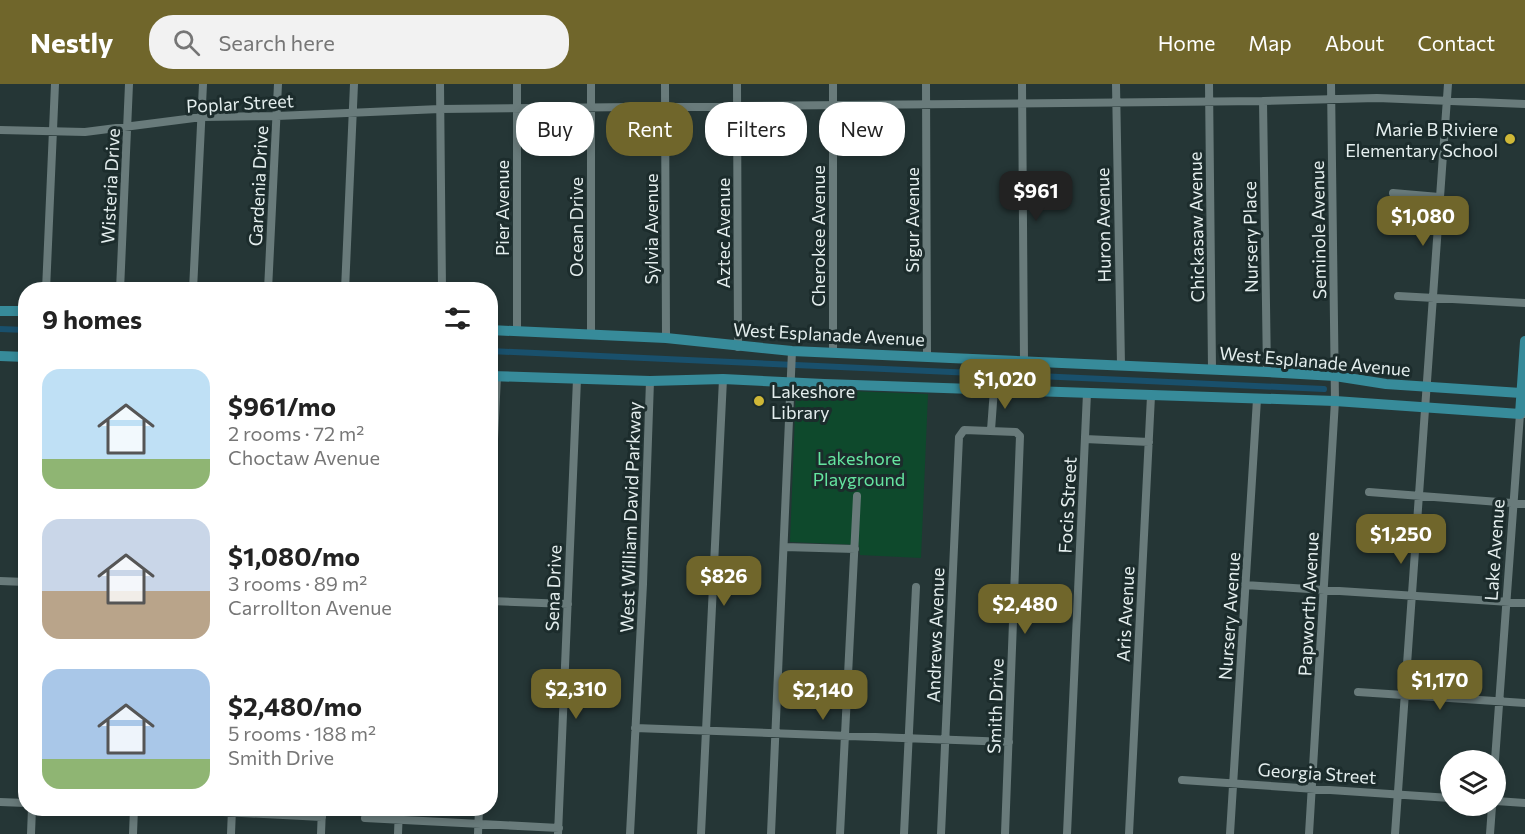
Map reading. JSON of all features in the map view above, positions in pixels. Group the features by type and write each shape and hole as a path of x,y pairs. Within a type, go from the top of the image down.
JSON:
{"main road":[{"path":"0,311 18,311"},
{"name":"West Esplanade Avenue","path":"498,331 666,338 792,354 833,352 1335,376 1386,384 1523,393"},
{"name":"Lake Avenue","path":"1522,414 1525,341"},
{"path":"0,356 18,357"},
{"name":"West Esplanade Avenue","path":"498,376 650,381 791,378 1151,396 1335,401 1522,414"}],"street":[{"path":"46,282 55,84"},
{"name":"Wisteria Drive","path":"120,282 129,84"},
{"path":"193,282 203,84"},
{"name":"Gardenia Drive","path":"268,282 278,84"},
{"path":"345,282 354,84"},
{"path":"440,84 442,282"},
{"name":"Pier Avenue","path":"517,84 517,102"},
{"name":"Ocean Drive","path":"591,84 591,102"},
{"name":"Sylvia Avenue","path":"665,84 665,102"},
{"name":"Aztec Avenue","path":"738,84 738,102"},
{"name":"Cherokee Avenue","path":"833,84 834,102"},
{"name":"Sigur Avenue","path":"927,84 927,357"},
{"path":"1022,84 1024,361"},
{"name":"Huron Avenue","path":"1116,84 1121,365"},
{"name":"Chickasaw Avenue","path":"1209,84 1212,369"},
{"name":"Seminole Avenue","path":"1331,84 1335,376"},
{"path":"1395,834 1448,84"},
{"name":"Poplar Street","path":"905,104 1377,98 1525,104"},
{"name":"Nursery Place","path":"1263,101 1267,372"},
{"name":"Poplar Street","path":"0,130 85,132 201,117 516,108"},
{"name":"Pier Avenue","path":"517,156 517,332"},
{"name":"Ocean Drive","path":"591,156 591,335"},
{"name":"Sylvia Avenue","path":"665,156 666,338"},
{"name":"Aztec Avenue","path":"738,156 738,347"},
{"name":"Cherokee Avenue","path":"833,352 834,156"},
{"path":"1393,193 1439,197"},
{"path":"1398,296 1525,303"},
{"path":"771,834 792,354"},
{"name":"Papworth Avenue","path":"1309,834 1335,376"},
{"name":"Sena Drive","path":"558,831 577,379"},
{"path":"701,834 723,379"},
{"name":"West William David Parkway","path":"630,834 650,381"},
{"path":"991,430 994,389"},
{"name":"Focis Street","path":"1067,834 1087,393"},
{"name":"Aris Avenue","path":"1129,834 1151,396"},
{"name":"Nursery Avenue","path":"1230,834 1257,399"},
{"name":"Lake Avenue","path":"1496,750 1513,503 1522,414"},
{"name":"Andrews Avenue","path":"941,834 959,436 964,430 991,430"},
{"name":"Smith Drive","path":"991,430 1016,432 1020,436 1005,834"},
{"path":"1085,439 1149,442"},
{"path":"1370,492 1525,504"},
{"path":"840,834 857,496"},
{"path":"784,547 855,545"},
{"path":"0,581 18,582"},
{"path":"1245,585 1525,603"},
{"path":"904,834 916,587"},
{"path":"498,601 568,604"},
{"path":"1358,692 1525,703"},
{"path":"635,728 1009,742"},
{"name":"Georgia Street","path":"1182,780 1440,797"},
{"path":"0,802 18,803"},
{"path":"1506,802 1525,803"},
{"path":"31,834 32,816"},
{"path":"132,834 133,816"},
{"path":"231,834 232,816"},
{"path":"321,834 322,816"},
{"path":"398,834 399,816"},
{"path":"478,834 479,816"},
{"path":"1490,834 1491,816"},
{"path":"365,818 558,831"}],"green space":[{"name":"Lakeshore Playground","path":"796,389 928,394 921,558 860,555 859,545 790,542"}],"waterway":[{"path":"0,329 18,330"},
{"path":"498,351 1324,389"}],"place":[{"name":"Marie B Riviere Elementary School","path":"1510,139"},
{"name":"Lakeshore Library","path":"759,401"}]}
